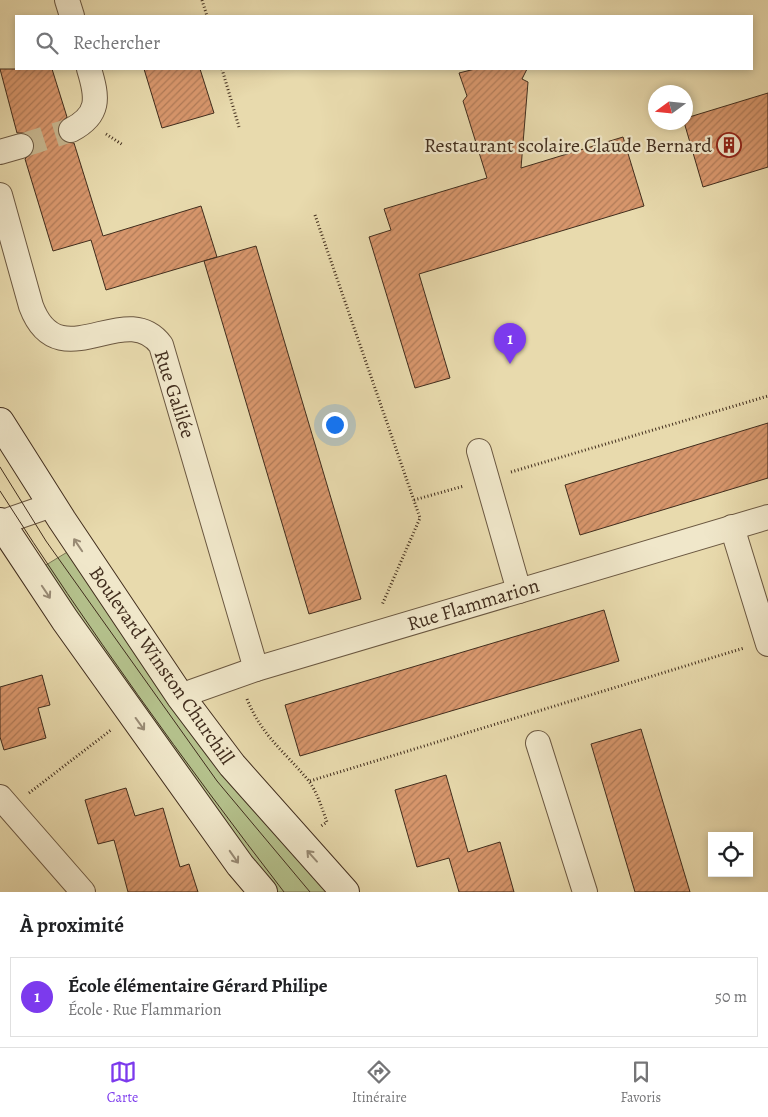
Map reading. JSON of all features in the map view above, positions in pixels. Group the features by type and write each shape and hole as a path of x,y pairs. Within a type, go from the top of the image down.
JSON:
{"street":[{"path":"67,0 72,15"},
{"path":"71,130 87,122 93,108 96,90 89,70"},
{"name":"Rue Galilée","path":"0,195 31,306 38,322 63,338 77,340 126,328 148,334 161,345 247,672"},
{"name":"Boulevard Winston Churchill","path":"0,422 52,505 180,696 232,764 345,892"},
{"path":"479,451 519,591"},
{"path":"52,505 0,523 65,620 240,865 263,892"},
{"name":"Rue Flammarion","path":"180,696 247,672 768,516"},
{"path":"732,527 768,643"},
{"path":"538,743 585,892"},
{"path":"1,799 84,892"}],"path":[{"path":"202,0 206,15"},
{"path":"222,70 239,127"},
{"path":"315,214 420,518 368,636"},
{"path":"414,500 768,396"},
{"path":"310,781 768,643"},
{"path":"247,672 254,715 275,746 310,781 327,822 298,839"},
{"path":"1,799 28,794 133,714"}],"green space":[{"path":"69,551 329,892 277,892 175,758 41,568"}],"building":[{"path":"0,69 52,70 67,117 59,124 59,137 65,142 74,143 103,236 201,206 217,257 106,290 91,240 53,251 25,159 34,150 34,142 25,133 17,133"},
{"path":"144,70 200,70 214,113 162,128"},
{"path":"471,70 526,70 522,79 528,82 521,168 623,137 644,206 419,274 450,378 415,388 369,237 391,230 384,209 487,178 463,101 467,96 459,73"},
{"name":"Restaurant scolaire Claude Bernard","path":"768,93 768,167 703,187 686,130 693,130 693,116"},
{"path":"256,246 361,599 309,614 204,261"},
{"path":"768,423 768,478 580,535 565,485"},
{"path":"604,610 619,661 300,756 285,705"},
{"path":"42,675 50,705 38,708 46,738 4,750 0,737 0,687"},
{"path":"641,729 690,892 635,892 591,744"},
{"path":"446,775 468,852 500,842 514,892 459,892 449,858 417,867 395,790"},
{"path":"126,788 135,816 163,808 180,867 189,864 198,892 128,892 114,840 98,844 85,800"}],"tunnel":[{"path":"21,146 71,130"}],"tram line":[{"path":"0,467 46,541 217,781 310,892"},
{"path":"0,491 67,594 210,794 284,892"}],"place":[{"name":"Restaurant scolaire Claude Bernard","path":"729,145"},
{"name":"École élémentaire Gérard Philipe","path":"510,364"}]}
